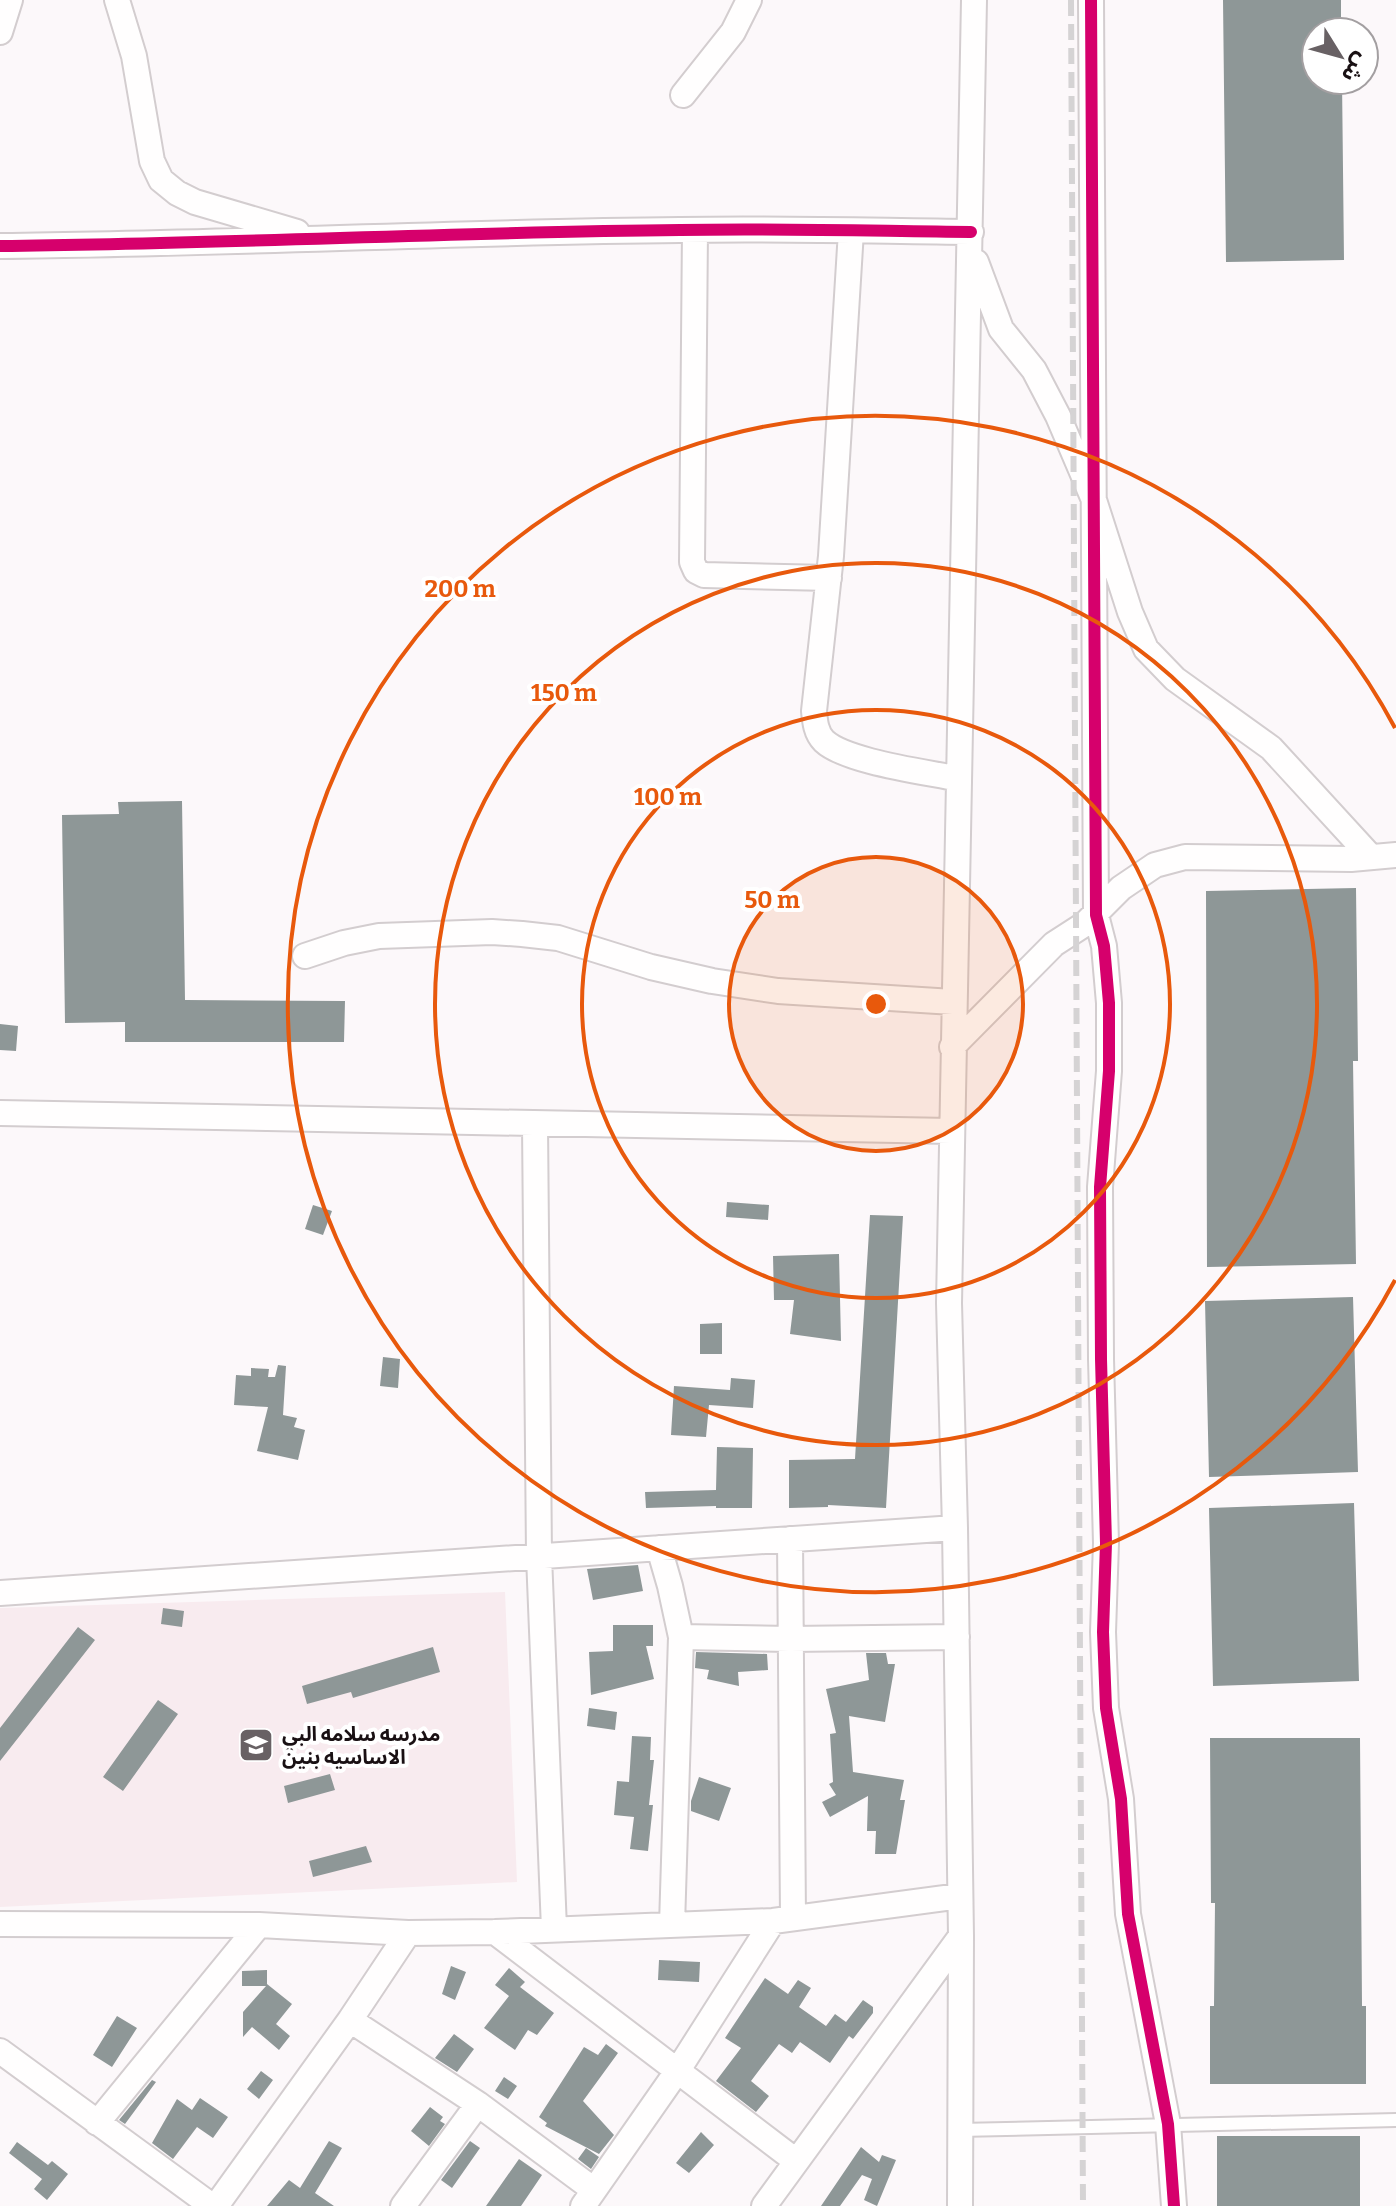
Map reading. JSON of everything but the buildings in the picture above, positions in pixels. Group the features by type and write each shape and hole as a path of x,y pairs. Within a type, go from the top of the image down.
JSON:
{"street":[{"path":"0,30 10,0"},
{"path":"117,0 134,56 152,161 161,180 195,202 319,238"},
{"path":"683,95 733,32 749,0"},
{"path":"959,2205 961,1936 949,1303 974,0"},
{"path":"1091,0 1096,915 1104,946 1109,1003 1109,1071 1100,1187 1106,1543 1103,1632 1106,1708 1121,1799 1128,1914 1168,2124 1174,2206"},
{"path":"695,230 692,562 696,571 704,575 829,578"},
{"path":"0,246 695,230 851,231 971,239"},
{"path":"851,231 829,578 814,711 816,726 822,739 838,752 959,779"},
{"path":"971,239 1001,329 1044,385 1094,500 1130,612 1146,649 1175,679 1271,748 1371,857"},
{"path":"952,1047 1054,944 1096,915 1137,875 1155,865 1185,857 1396,855"},
{"path":"305,956 379,936 492,932 522,934 558,938 651,967 712,981 778,991 953,1002"},
{"path":"0,1113 951,1131"},
{"path":"535,1125 539,1556 554,1929"},
{"path":"0,1593 955,1528"},
{"path":"350,2020 478,2104 588,2198 783,1920 790,1539"},
{"path":"659,1548 681,1637 672,1925"},
{"path":"681,1637 957,1637"},
{"path":"0,1924 259,1925 408,1933 495,1932 783,1920 960,1896"},
{"path":"97,2123 259,1925"},
{"path":"495,1932 796,2161"},
{"path":"0,2051 214,2206 350,2020 408,1933"},
{"path":"764,2206 961,1936"},
{"path":"403,2206 478,2104"}],"lane":[{"path":"959,2130 1396,2120"}],"shaded area":[{"name":"مدرسه سلامه البي الاساسيه بنين","path":"505,1592 517,1882 0,1907 0,1608"}],"railway":[{"path":"1071,0 1083,2206"}],"cycle path":[{"path":"1091,0 1096,915 1104,946 1109,1003 1109,1071 1100,1187 1106,1543 1103,1632 1106,1708 1121,1799 1128,1914 1168,2124 1174,2206"},
{"path":"0,246 595,231 753,229 971,232"}],"place":[{"name":"مدرسه سلامه البي الاساسيه بنين","path":"256,1745"}]}
